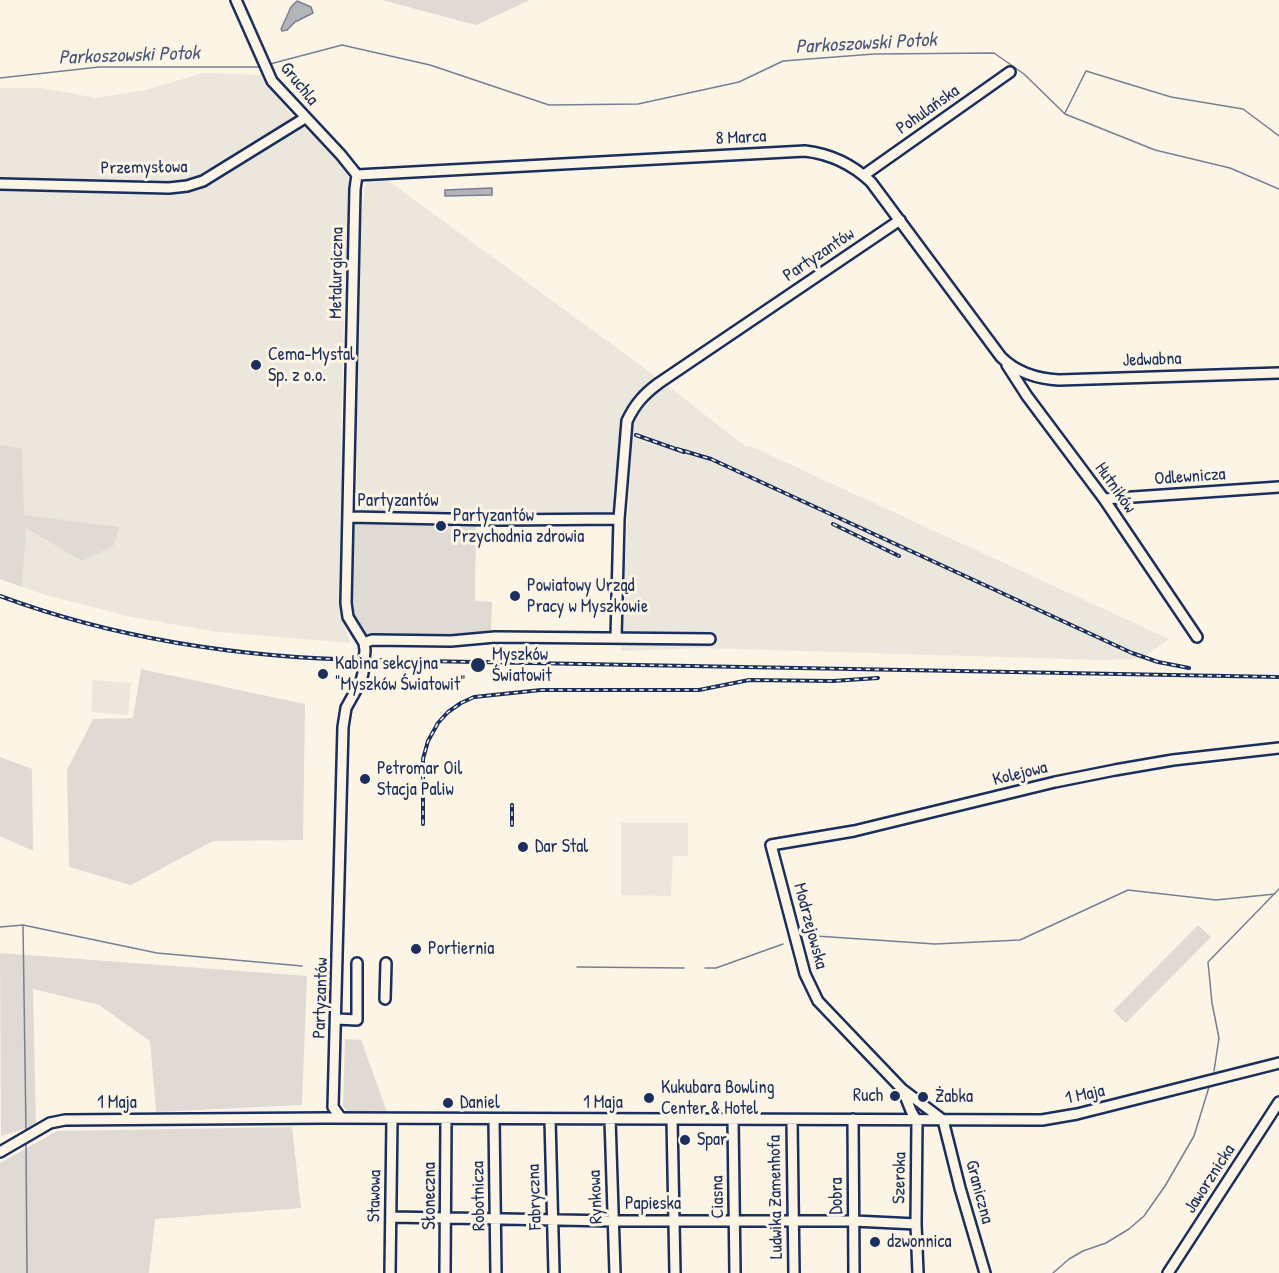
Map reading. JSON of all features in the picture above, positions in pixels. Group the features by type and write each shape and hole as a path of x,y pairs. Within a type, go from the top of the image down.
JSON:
{"street":[{"name":"Gruchla","path":"237,0 268,75 278,89 357,175"},
{"name":"Pohulańska","path":"864,175 1010,72"},
{"name":"Przemysłowa","path":"0,184 169,188 187,186 210,177 305,118"},
{"name":"8 Marca","path":"357,175 805,151 836,158 864,175 1004,360 1014,368 1026,373"},
{"name":"Metalurgiczna","path":"348,517 357,175"},
{"name":"Partyzantów","path":"341,1118 333,1107 343,728 346,708 363,673 364,643 348,617 346,603 348,517 498,520 620,519 627,421 644,394 900,220"},
{"name":"Hutników","path":"1004,360 1033,404 1104,499 1197,637"},
{"name":"Jedwabna","path":"1026,373 1059,380 1279,373"},
{"name":"Odlewnicza","path":"1104,499 1279,487"},
{"path":"616,638 620,519"},
{"path":"364,643 372,640 451,641 495,637 710,639"},
{"name":"Kolejowa","path":"771,845 854,831 1055,782 1115,770 1183,759 1279,748"},
{"name":"Modrzejowska","path":"771,845 798,951 810,987 818,1001 902,1089 943,1120"},
{"path":"337,1018 357,1020 357,963"},
{"path":"385,999 386,963"},
{"name":"1 Maja","path":"0,1152 50,1123 65,1120 341,1118 1042,1120 1077,1114 1279,1063"},
{"name":"Modrzejowska","path":"902,1089 911,1106 912,1115 917,1120"},
{"name":"Jaworznicka","path":"1168,1273 1279,1102"},
{"path":"917,1120 922,1112 921,1105"},
{"name":"Stawowa","path":"390,1273 392,1119"},
{"name":"Słoneczna","path":"445,1273 446,1119"},
{"name":"Robotnicza","path":"494,1119 496,1273"},
{"name":"Fabryczna","path":"550,1119 554,1273"},
{"name":"Rynkowa","path":"610,1119 615,1273"},
{"path":"672,1119 675,1273"},
{"name":"Ciasna","path":"733,1119 735,1273"},
{"name":"Dobra","path":"853,1119 854,1273"},
{"name":"Ludwika Zamenhofa","path":"792,1120 794,1273"},
{"name":"Szeroka","path":"917,1120 918,1273"},
{"name":"Graniczna","path":"943,1120 985,1273"},
{"name":"Papieska","path":"391,1217 614,1221 854,1221 916,1224"}],"shaded area":[{"path":"382,0 530,0 476,25"},
{"path":"297,1 311,7 313,13 282,31 291,7"},
{"path":"203,73 263,75 295,121 314,134 347,170 351,190 349,267 345,278 341,434 344,532 343,620 350,643 217,632 127,616 39,593 0,578 0,88 42,88 96,98 146,90"},
{"path":"370,179 386,179 659,379 639,394 625,414 616,512 612,514 362,513 357,508 357,234 360,232 365,184"},
{"path":"492,188 492,195 445,196 445,190"},
{"path":"664,383 745,446 750,446 1169,639 1141,659 1101,660 702,648 621,651 632,424 637,406"},
{"path":"0,445 22,449 24,515 119,527 113,546 82,561 26,528 22,587 0,579"},
{"path":"358,521 425,522 430,526 435,526 436,529 453,523 476,523 475,601 492,602 491,634 451,638 365,634 355,619 351,605 352,527 353,523"},
{"path":"141,669 305,704 303,840 213,841 131,885 69,867 67,770 93,719 133,718"},
{"path":"93,680 131,683 128,715 91,712"},
{"path":"0,757 32,769 33,851 0,836"},
{"path":"621,823 688,823 688,856 673,856 671,896 621,895"},
{"path":"1198,925 1211,937 1126,1023 1113,1011"},
{"path":"0,953 307,976 302,1105 156,1112 150,1041 99,1005 33,989 36,1125 1,1136"},
{"path":"345,1039 361,1040 387,1112 385,1115 352,1115 343,1107"},
{"path":"292,1127 301,1208 155,1219 149,1273 0,1273 0,1163 57,1131"}],"waterway":[{"name":"Parkoszowski Potok","path":"270,64 342,45 430,65 549,105 638,104 739,82 783,61 874,54 994,53 1024,74 1065,114 1155,150 1230,168 1279,189"},
{"name":"Parkoszowski Potok","path":"0,78 99,67 259,67"},
{"name":"Parkoszowski Potok","path":"1065,113 1086,71 1171,97 1243,109 1279,136"},
{"path":"1214,1071 1219,1038 1212,1003 1208,962 1279,889"},
{"path":"801,935 935,944 1020,940 1128,890 1216,900 1275,894"},
{"path":"23,925 26,1131"},
{"path":"0,927 23,925 157,953 302,966"},
{"path":"705,968 716,968 783,944"},
{"path":"577,967 684,968"},
{"path":"1053,1273 1069,1259 1106,1243 1129,1229 1144,1216 1165,1186 1194,1136 1209,1087"},
{"path":"26,1142 27,1273"}],"railway":[{"path":"636,435 684,452"},
{"path":"677,449 711,459 1132,653 1158,662 1189,668"},
{"path":"833,524 899,556"},
{"path":"0,596 90,624 136,635 182,644 274,655 369,660 1279,677"},
{"path":"423,824 423,759 428,741 438,723 448,712 474,697 541,690 699,690 749,680 833,681 878,678"},
{"path":"512,805 512,825"}],"place":[{"name":"Cema-Mystal Sp. z o.o.","path":"256,365"},
{"name":"Partyzantów Przychodnia zdrowia","path":"441,526"},
{"name":"Powiatowy Urząd Pracy w Myszkowie","path":"515,596"},
{"name":"Myszków Światowit","path":"478,665"},
{"name":"Kabina sekcyjna \"Myszków Światowit\"","path":"323,674"},
{"name":"Petromar Oil Stacja Paliw","path":"365,779"},
{"name":"Dar Stal","path":"523,847"},
{"name":"Portiernia","path":"416,949"},
{"name":"Ruch","path":"895,1096"},
{"name":"Żabka","path":"923,1097"},
{"name":"Kukubara Bowling Center & Hotel","path":"649,1098"},
{"name":"Daniel","path":"448,1103"},
{"name":"Spar","path":"685,1140"},
{"name":"dzwonnica","path":"875,1242"}]}
